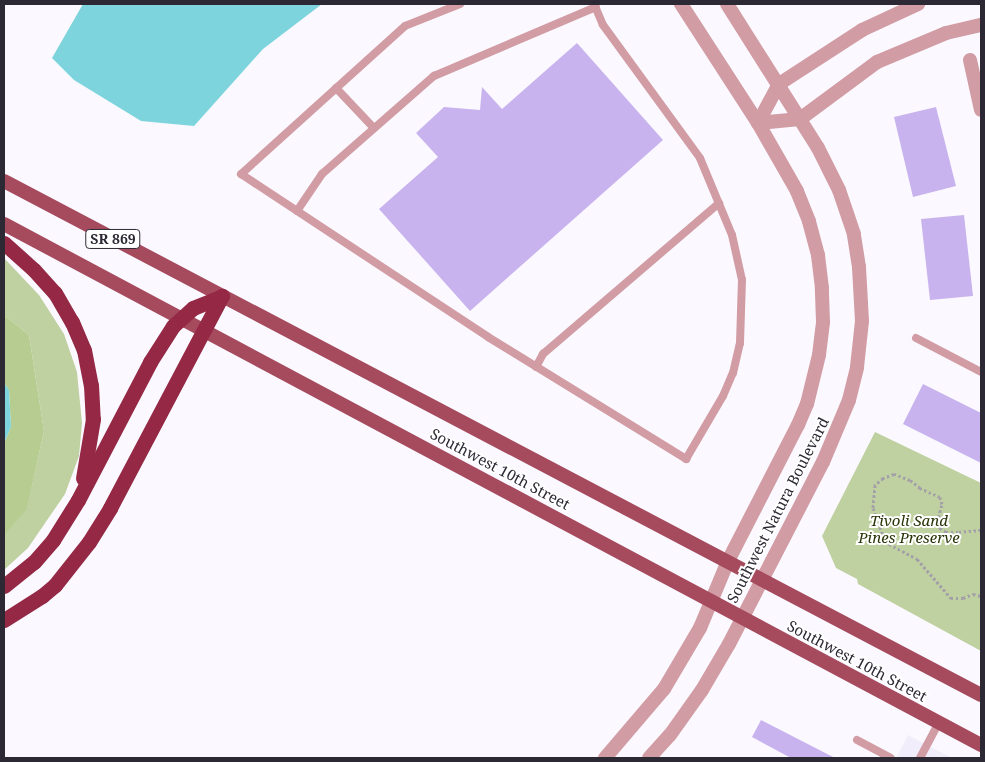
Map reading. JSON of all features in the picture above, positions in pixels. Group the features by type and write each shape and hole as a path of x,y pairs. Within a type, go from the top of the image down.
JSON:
{"highway":[{"path":"4,243 34,270 55,293 72,322 84,350 91,385 93,419 78,500"},
{"path":"4,586 44,552 78,500 150,362 180,317 205,302 222,296"},
{"path":"4,620 42,596 55,585 89,542 110,508 222,296"}],"main road":[{"name":"Southwest 10th Street","path":"4,181 981,695"},
{"name":"Southwest 10th Street","path":"4,224 981,745"}],"street":[{"name":"Southwest Natura Boulevard","path":"605,758 664,689 685,656 728,561 795,432 807,404 819,354 823,322 818,254 809,221 797,191 758,123 681,4"},
{"name":"Southwest Natura Boulevard","path":"649,758 691,707 742,618 837,432 849,400 857,367 862,321 859,267 854,234 839,190 818,148 727,4"},
{"path":"758,123 779,84 862,30 918,4"},
{"path":"758,123 800,119 877,62 946,33 981,25"},
{"path":"970,60 981,110"}],"lane":[{"path":"297,211 322,174 434,76 595,6 603,25 700,158 732,235 742,280 740,344 733,373 723,396 686,459 536,367 297,211 241,174 405,26 460,4"},
{"path":"336,88 374,128"},
{"path":"536,367 542,354 719,203"},
{"path":"916,338 981,372"},
{"path":"920,758 939,723"},
{"path":"857,740 891,758"}],"path":[{"path":"981,530 946,532 937,522 942,504 940,497 920,488 910,480 894,474 883,478 875,485 872,508 883,535 889,544 917,559 951,598 963,598 973,594 981,596"}],"shaded area":[{"path":"908,735 952,758 896,758"}],"green space":[{"path":"4,258 39,295 64,334 77,372 82,423 79,456 65,494 28,548 4,570 4,536 27,508 44,431 29,335 4,315"},
{"path":"4,315 29,335 44,431 27,509 4,536 4,443 11,427 9,390 4,383"},
{"name":"Tivoli Sand Pines Preserve","path":"875,432 981,483 981,651 858,584 857,579 836,568 822,536"}],"water":[{"path":"83,4 322,4 263,49 194,126 141,121 74,80 52,58"},
{"path":"4,383 9,390 11,427 4,443"}],"building":[{"path":"577,43 663,140 470,311 379,209 438,157 416,133 444,107 480,110 482,87 502,109"},
{"path":"936,107 956,186 913,197 894,117"},
{"path":"964,215 973,296 930,300 921,219"},
{"path":"923,384 981,413 981,463 903,424"},
{"path":"761,720 835,758 791,758 752,737"}]}
